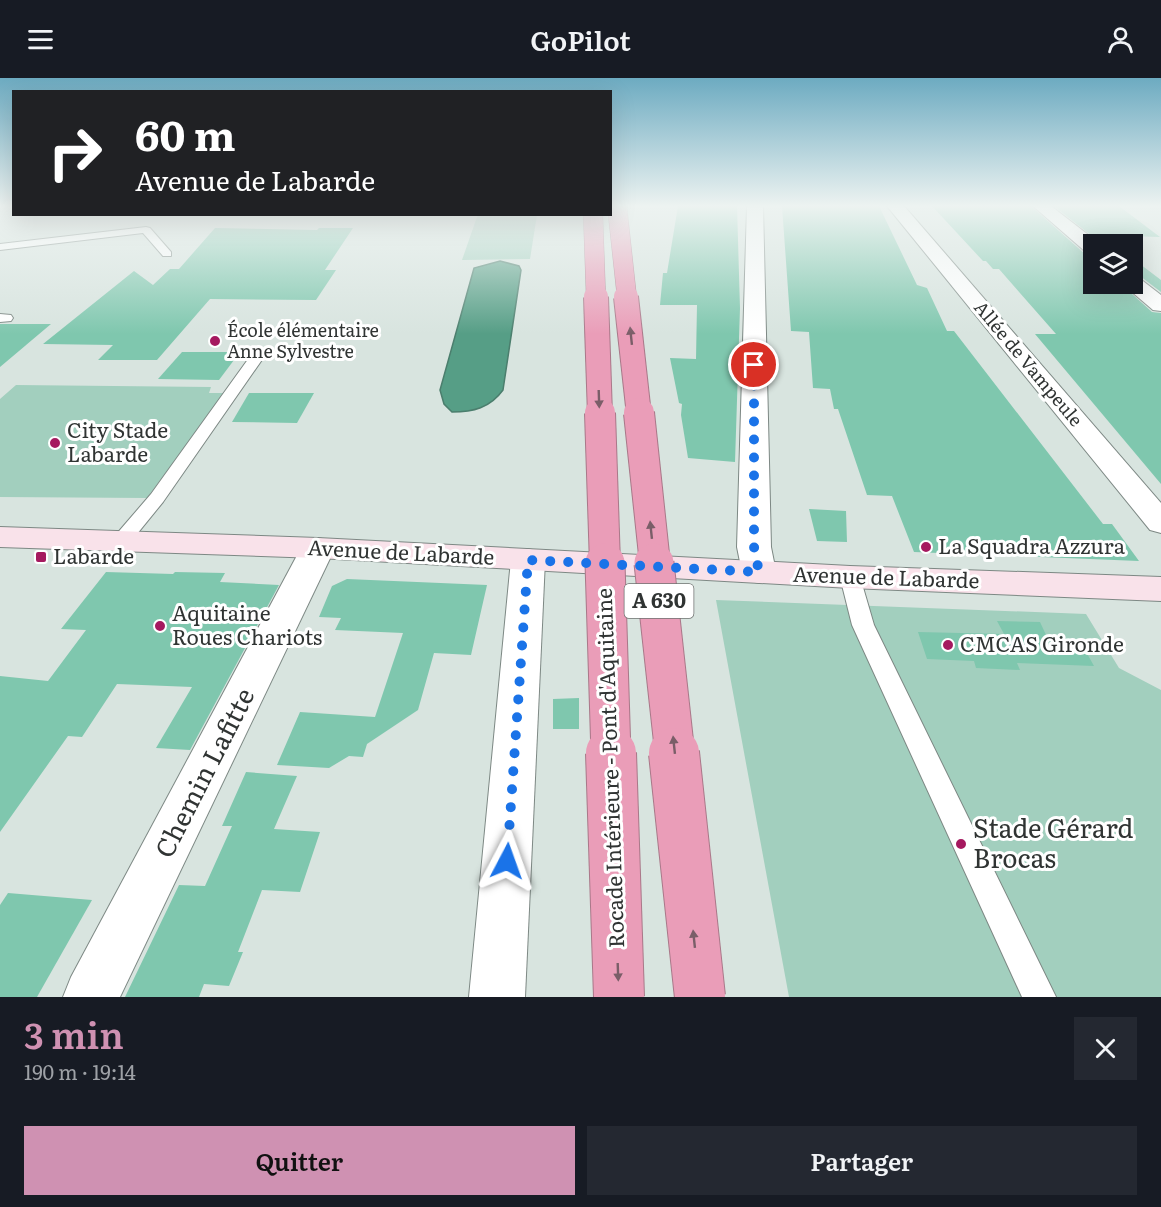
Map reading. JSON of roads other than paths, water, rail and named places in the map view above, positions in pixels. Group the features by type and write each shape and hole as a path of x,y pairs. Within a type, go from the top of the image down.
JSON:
{"highway":[{"name":"Rocade Intérieure - Pont d'Aquitaine","path":"594,249 619,997"},
{"name":"A 630","path":"622,249 700,997"}],"main road":[{"name":"Avenue de Labarde","path":"0,537 318,548 850,577 1161,589"}],"street":[{"path":"754,249 754,547 759,572"},
{"name":"Allée de Vampeule","path":"931,249 1161,523"},
{"path":"1143,291 1161,305"},
{"name":"Chemin Lafitte","path":"91,997 318,548"},
{"path":"497,997 528,560"}],"lane":[{"path":"163,249 167,254"},
{"path":"121,541 157,498 259,354"},
{"path":"850,577 863,625 1039,997"}],"place":[{"name":"École élémentaire Anne Sylvestre","path":"215,341"},
{"name":"City Stade Labarde","path":"55,443"},
{"name":"La Squadra Azzura","path":"926,547"},
{"name":"Labarde","path":"41,557"},
{"name":"Aquitaine Roues Chariots","path":"160,626"},
{"name":"CMCAS Gironde","path":"948,645"},
{"name":"Stade Gérard Brocas","path":"961,844"}]}
